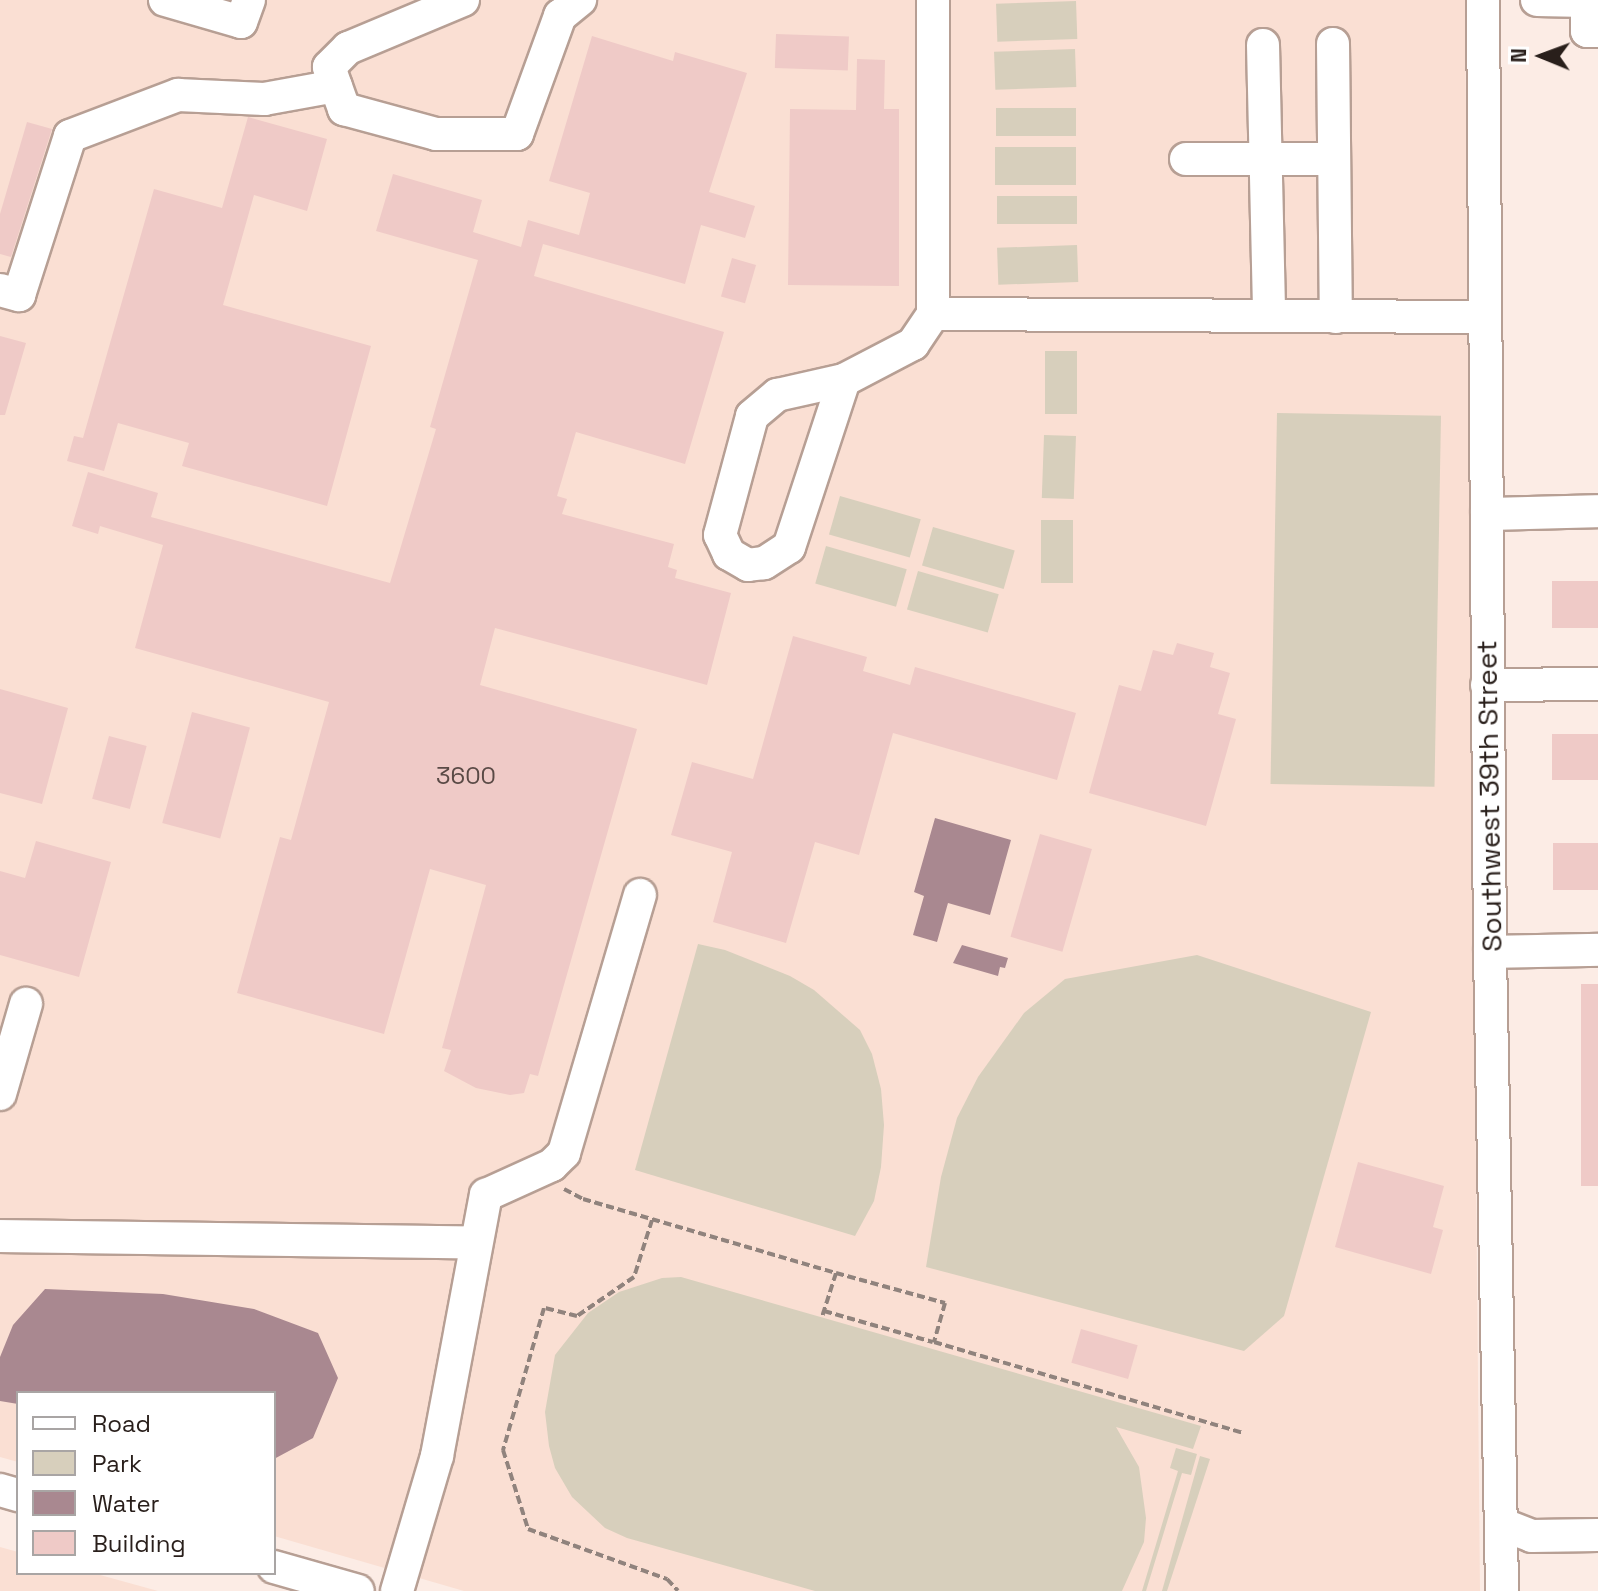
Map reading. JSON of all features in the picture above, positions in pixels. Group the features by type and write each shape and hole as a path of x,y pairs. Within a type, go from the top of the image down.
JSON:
{"street":[{"path":"165,0 241,22 249,0"},
{"path":"463,0 348,48 329,67 344,109 436,134 517,134 560,16 580,0"},
{"path":"844,380 789,547 764,563 748,565 729,554 720,535 752,416 777,395 844,380 913,344 933,314 933,0"},
{"name":"Southwest 39th Street","path":"1483,0 1490,952 1502,1591"},
{"path":"1537,0 1587,0 1587,31 1598,31"},
{"path":"1333,44 1336,317"},
{"path":"1263,45 1269,315"},
{"path":"0,290 19,295 70,136 178,95 264,99 336,86"},
{"path":"1186,159 1334,159"},
{"path":"933,314 1484,317"},
{"path":"1487,514 1598,511"},
{"path":"1487,685 1598,684"},
{"path":"397,1591 437,1456 486,1195 552,1165 564,1153 640,895"},
{"path":"1490,952 1598,950"},
{"path":"0,1094 26,1004"},
{"path":"0,1236 476,1243"},
{"path":"1501,1524 1532,1536 1598,1535"},
{"path":"276,1568 352,1590"}],"path":[{"path":"559,1187 583,1199 652,1220 945,1303 934,1342"},
{"path":"652,1220 634,1277 577,1316 544,1308 503,1450 528,1529 667,1579 678,1591"},
{"path":"836,1273 823,1314 934,1342 1243,1433"}],"shaded area":[{"path":"0,0 1465,0 1480,1591 464,1591 276,1537 276,1391 16,1391 16,1461 0,1457"},
{"path":"0,1547 16,1551 16,1575 100,1575 158,1591 0,1591"}],"green space":[{"path":"1076,1 1077,39 997,42 996,4"},
{"path":"1075,49 1076,87 995,90 994,52"},
{"path":"996,108 1076,108 1076,136 996,136"},
{"path":"995,147 1076,147 1076,185 995,185"},
{"path":"997,196 1077,196 1077,224 997,224"},
{"path":"1077,245 1078,282 998,285 997,248"},
{"path":"1045,351 1077,351 1077,414 1045,414"},
{"path":"1277,413 1441,416 1435,787 1271,784"},
{"path":"1044,435 1076,436 1074,499 1042,498"},
{"path":"840,496 921,519 910,558 829,534"},
{"path":"1041,520 1073,520 1073,583 1041,583"},
{"path":"933,527 1015,550 1004,589 922,565"},
{"path":"826,546 907,569 896,607 815,583"},
{"path":"918,571 999,594 988,633 907,609"},
{"path":"698,944 725,950 790,976 814,990 860,1030 872,1054 881,1089 884,1125 881,1167 874,1201 855,1236 635,1170"},
{"path":"1197,955 1371,1012 1284,1316 1244,1351 926,1267 941,1177 957,1118 978,1077 1024,1013 1065,979"},
{"path":"681,1277 1201,1426 1193,1449 1116,1427 1139,1467 1146,1518 1144,1542 1122,1591 815,1591 627,1538 605,1528 572,1497 555,1468 545,1412 555,1355 588,1313 619,1292 662,1278"},
{"path":"1176,1448 1197,1454 1191,1475 1182,1473 1146,1591 1142,1591 1178,1471 1170,1468"},
{"path":"1200,1456 1210,1459 1167,1591 1162,1591"}],"water":[{"path":"935,818 1011,840 990,915 948,903 937,942 913,935 924,896 914,892"},
{"path":"962,945 1008,958 1005,968 1000,967 998,976 953,963"},
{"path":"45,1289 163,1294 254,1309 318,1333 338,1378 313,1438 276,1458 276,1391 16,1391 16,1404 0,1401 0,1357 13,1325"}],"building":[{"path":"776,34 849,37 848,71 775,68"},
{"path":"592,36 673,61 675,52 747,73 709,192 755,206 745,238 701,225 685,284 543,244 534,276 724,332 685,464 576,432 557,496 567,499 562,514 674,544 668,567 677,570 675,578 731,593 707,685 495,628 480,685 637,729 538,1076 530,1074 524,1093 510,1095 476,1088 444,1071 451,1050 442,1048 486,885 430,869 384,1034 237,993 280,837 291,840 329,702 135,648 163,545 100,526 98,534 72,526 88,472 158,493 151,517 390,583 436,429 430,427 478,260 376,231 393,174 482,200 473,232 521,247 528,220 579,235 590,193 549,181"},
{"path":"857,59 885,60 884,109 899,109 899,286 788,285 790,109 856,110"},
{"path":"248,117 327,139 307,211 254,195 223,305 371,346 327,506 182,466 189,443 118,423 104,471 67,461 74,436 83,438 154,189 222,208"},
{"path":"27,122 52,129 11,257 0,254 0,214"},
{"path":"732,258 756,265 745,303 721,296"},
{"path":"0,336 26,343 5,415 0,415"},
{"path":"1552,581 1598,581 1598,628 1552,628"},
{"path":"793,636 867,657 863,671 910,685 915,667 1076,713 1057,780 893,733 859,855 815,842 786,943 713,922 732,852 671,835 692,762 753,779"},
{"path":"1177,643 1214,653 1210,667 1230,673 1218,714 1236,719 1206,826 1089,793 1119,685 1141,691 1153,650 1173,655"},
{"path":"0,689 68,708 42,804 0,793"},
{"path":"192,712 250,728 220,839 162,823"},
{"path":"1552,734 1598,734 1598,780 1552,780"},
{"path":"109,736 147,746 130,809 92,799"},
{"path":"1040,834 1092,849 1062,952 1011,937"},
{"path":"36,841 111,862 79,977 0,955 0,871 25,878"},
{"path":"1553,843 1598,843 1598,890 1553,890"},
{"path":"1581,984 1598,984 1598,1186 1581,1186"},
{"path":"1358,1162 1444,1186 1433,1227 1443,1230 1431,1274 1335,1247"},
{"path":"1081,1329 1138,1345 1128,1379 1071,1363"}]}
